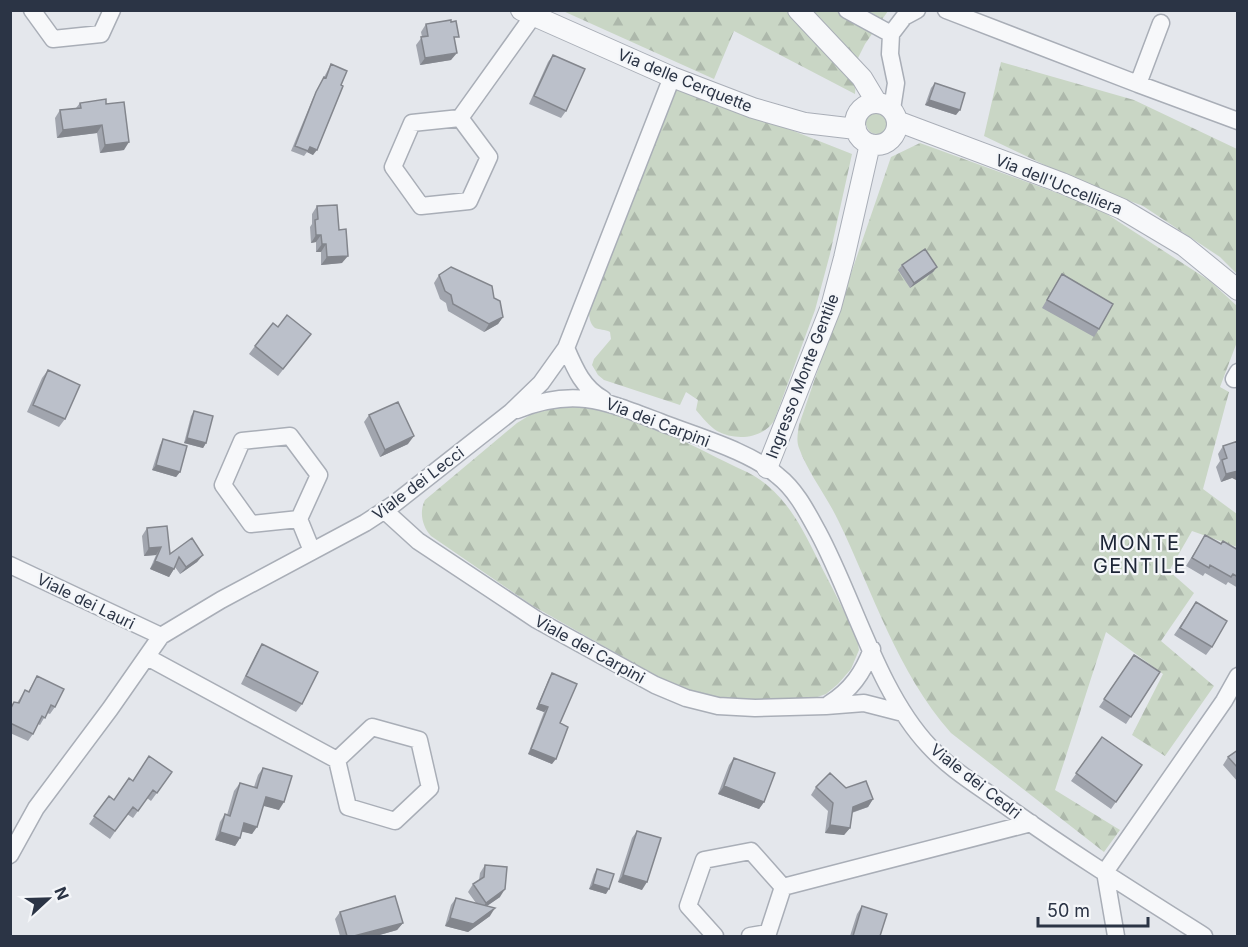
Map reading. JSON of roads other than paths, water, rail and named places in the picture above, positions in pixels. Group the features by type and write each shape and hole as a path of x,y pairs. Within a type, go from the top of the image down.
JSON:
{"street":[{"path":"32,10 53,39 101,34 112,10"},
{"path":"798,10 862,78 888,111 894,135 890,140 877,145 864,141 856,129 856,117 860,111 864,106 888,111"},
{"path":"847,10 891,34"},
{"path":"888,111 896,83 890,54 891,34 904,17 917,10"},
{"path":"946,10 1238,121"},
{"path":"460,118 527,13"},
{"name":"Via delle Cerquette","path":"527,13 672,77 786,119 856,129"},
{"path":"1138,84 1161,24"},
{"name":"Viale dei Lecci","path":"10,855 36,808 161,636 221,600 385,511 511,412 541,383 566,348 672,77"},
{"name":"Via dell'Uccelliera","path":"888,111 1122,209 1184,246 1238,290"},
{"path":"460,118 489,157 469,201 421,206 393,167 404,140 412,123 460,118"},
{"name":"Ingresso Monte Gentile","path":"767,468 831,307 870,144"},
{"path":"566,348 584,384 606,401"},
{"name":"Via dei Carpini","path":"511,412 558,398 606,401 738,453 767,468"},
{"path":"299,519 251,524 245,517 222,485 242,441 290,436 319,475 299,519 312,551"},
{"name":"Viale dei Cedri","path":"767,468 787,484 807,513 828,551 903,713 923,740 944,760 1030,824 1204,936"},
{"name":"Viale dei Carpini","path":"385,511 418,541 537,620 655,685 686,698 718,706 755,708 864,703 903,713"},
{"name":"Viale dei Lauri","path":"10,565 161,636"},
{"path":"826,706 855,683 872,649"},
{"path":"147,657 337,760 348,807 395,821 430,788 419,740 372,727 337,760"},
{"path":"1116,936 1105,872 1224,701 1238,676"},
{"path":"783,887 1030,824"},
{"path":"715,936 688,906 704,860 751,850 783,887"},
{"path":"750,936 768,933 783,887"}],"district":[{"name":"MONTE GENTILE","path":"1140,554"}]}
